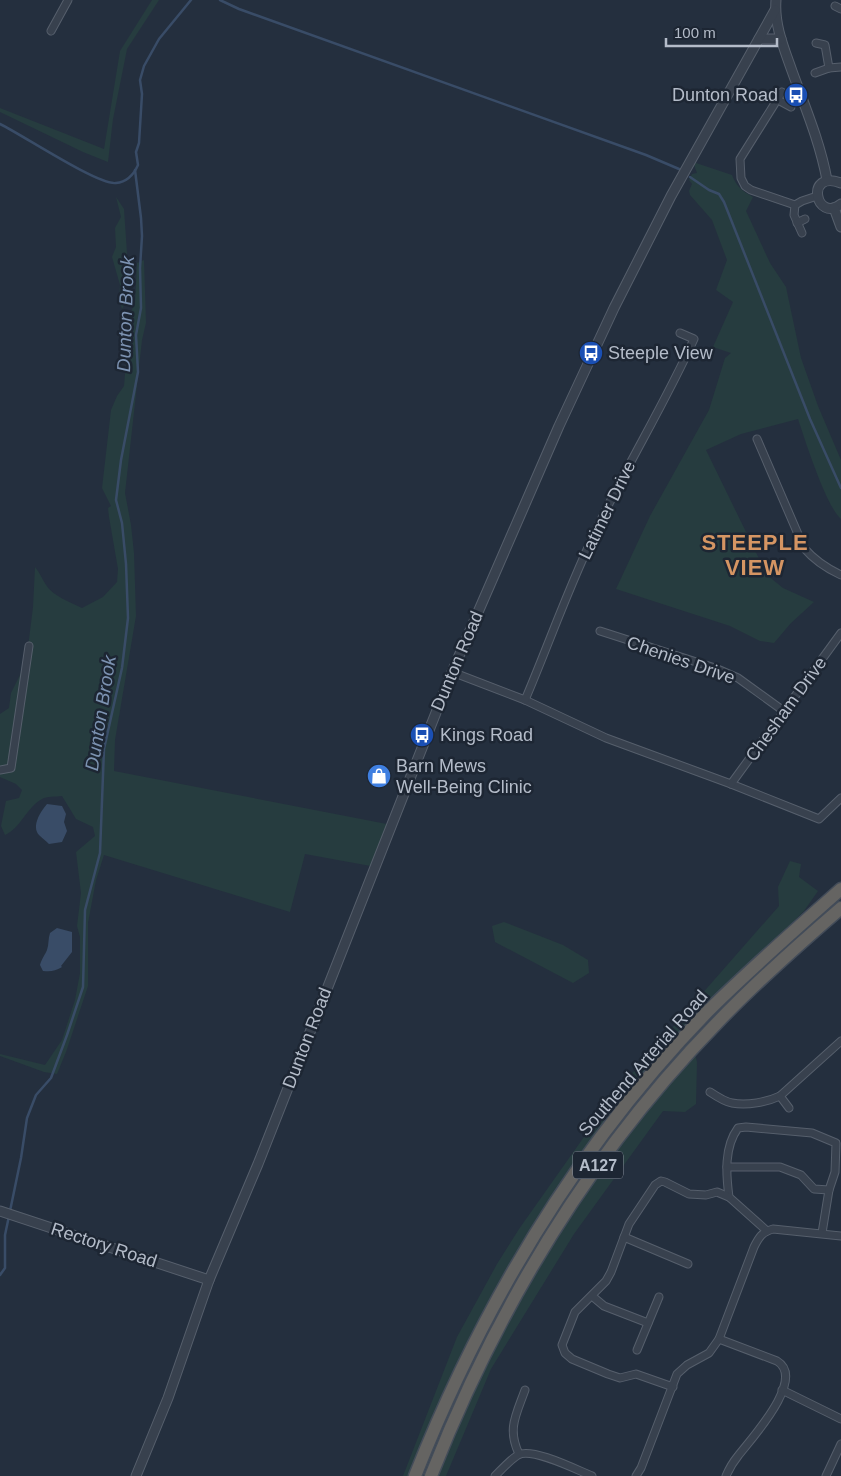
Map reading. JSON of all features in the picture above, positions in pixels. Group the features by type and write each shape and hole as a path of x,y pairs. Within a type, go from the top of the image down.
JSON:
{"highway":[{"name":"Southend Arterial Road","path":"415,1476 457,1376 490,1311 528,1244 570,1179 635,1093 707,1012 758,963 841,889"},
{"name":"Southend Arterial Road","path":"430,1476 470,1384 504,1317 540,1251 580,1189 646,1103 716,1023 767,973 841,908"}],"street":[{"path":"51,31 68,0"},
{"path":"775,5 781,39 822,153 827,180"},
{"name":"Dunton Road","path":"136,1476 168,1398 209,1280 258,1164 452,672 559,426 614,308 672,196 759,39 775,5"},
{"path":"759,39 781,39"},
{"path":"816,43 825,44 829,68"},
{"path":"815,73 829,68 841,67"},
{"path":"782,92 740,159 741,178 745,186 751,190 795,206"},
{"path":"778,100 791,107"},
{"path":"841,183 827,180 819,187 817,196 824,207 837,206 841,228"},
{"path":"802,233 794,215 795,206 802,201 817,196"},
{"path":"797,223 805,219"},
{"name":"Latimer Drive","path":"525,700 563,605 601,520 632,457 665,400 694,339 680,333"},
{"path":"757,439 804,548 812,558 841,575"},
{"name":"Chenies Drive","path":"600,631 715,668 738,678 785,712"},
{"name":"Chesham Drive","path":"731,784 841,633"},
{"path":"0,770 11,768 29,646"},
{"path":"452,672 525,700 606,738 819,819 841,798"},
{"path":"710,1092 731,1103 754,1103 780,1096 841,1041"},
{"path":"780,1096 789,1108"},
{"path":"729,1196 726,1167 732,1136 738,1128 746,1127 812,1133 836,1143 835,1172 829,1190 822,1233"},
{"path":"726,1167 780,1166 801,1175 814,1189 829,1190"},
{"path":"673,1387 636,1374 620,1378 572,1359 565,1353 562,1346 575,1312 606,1281 629,1224 655,1185 661,1182 665,1182 690,1194 706,1195 717,1192 729,1196 767,1231"},
{"name":"Rectory Road","path":"6,1213 209,1280"},
{"path":"636,1476 641,1468 678,1374 687,1365 709,1353 719,1339 759,1236 773,1229 841,1236"},
{"path":"624,1237 688,1264"},
{"path":"592,1296 604,1306 648,1323"},
{"path":"637,1350 659,1297"},
{"path":"719,1339 782,1364 786,1372 782,1390 771,1414 736,1457 726,1476"},
{"path":"519,1454 514,1444 512,1429 525,1390"},
{"path":"782,1390 841,1419"},
{"path":"826,1476 841,1444"},
{"path":"494,1476 519,1454 530,1452 588,1475"}],"green space":[{"path":"152,0 159,0 127,49 113,119 108,162 0,112 0,108 104,149 120,51"},
{"path":"693,162 732,175 740,188 753,197 746,211 770,263 786,287 801,358 818,406 841,460 841,519 829,501 798,419 741,434 706,450 767,575 783,588 814,602 791,623 774,643 760,641 730,626 616,589 650,516 709,410 725,358 731,353 713,347 733,302 716,290 727,260 712,220 690,195 689,191 692,184 689,180 692,174 697,173"},
{"path":"116,197 124,209 127,253 127,284 125,303 122,309 119,299 120,285 112,257 116,247 115,228 121,217"},
{"path":"144,260 146,323 142,340 125,493 134,553 136,616 115,740 114,771 392,825 376,867 305,854 290,912 104,855 96,880 88,923 88,986 57,1074 44,1072 0,1056 0,1054 45,1065 62,1040 75,1000 80,973 80,937 77,926 81,893 76,852 95,836 93,827 76,819 62,796 49,797 36,803 15,828 5,835 1,826 6,801 19,798 22,790 16,784 0,777 0,714 9,708 11,693 26,663 33,607 35,567 49,589 82,608 103,597 117,582 118,569 108,508 111,506 102,488 111,410 124,386 130,314 135,303 137,263"},
{"path":"790,861 801,864 799,877 818,891 804,911 688,1026 697,1062 696,1104 685,1112 663,1111 574,1234 491,1369 446,1476 403,1476 457,1337 497,1264 519,1229 615,1093 779,906 778,887"},
{"path":"504,922 563,945 588,960 589,973 573,983 495,942 492,926"}],"water":[{"path":"47,804 62,806 66,814 64,822 67,831 62,842 49,844 37,831 36,823"},
{"path":"57,928 72,932 72,952 62,967 53,971 43,971 40,965 47,950 50,933"}],"waterway":[{"path":"0,124 77,168 107,182 116,183 127,179 138,165 136,152 139,143 142,94 140,80 144,66 159,39 191,0"},
{"path":"220,0 239,9 646,155 679,169"},
{"name":"Dunton Brook","path":"10,1211 27,1118 36,1095 51,1078 83,987 85,910 100,853 104,749 122,668 128,618 122,523 116,500 121,460 138,372 136,335 141,308 140,268 142,236 135,170"},
{"path":"690,177 709,190 719,194 724,202 810,419 841,488"},
{"name":"Dunton Brook","path":"0,1275 5,1268 5,1235 9,1216"}],"place":[{"name":"Dunton Road","path":"796,95"},
{"name":"Steeple View","path":"591,353"},
{"name":"Kings Road","path":"422,735"},
{"name":"Barn Mews Well-Being Clinic","path":"379,776"}],"district":[{"name":"STEEPLE VIEW","path":"755,554"}]}
